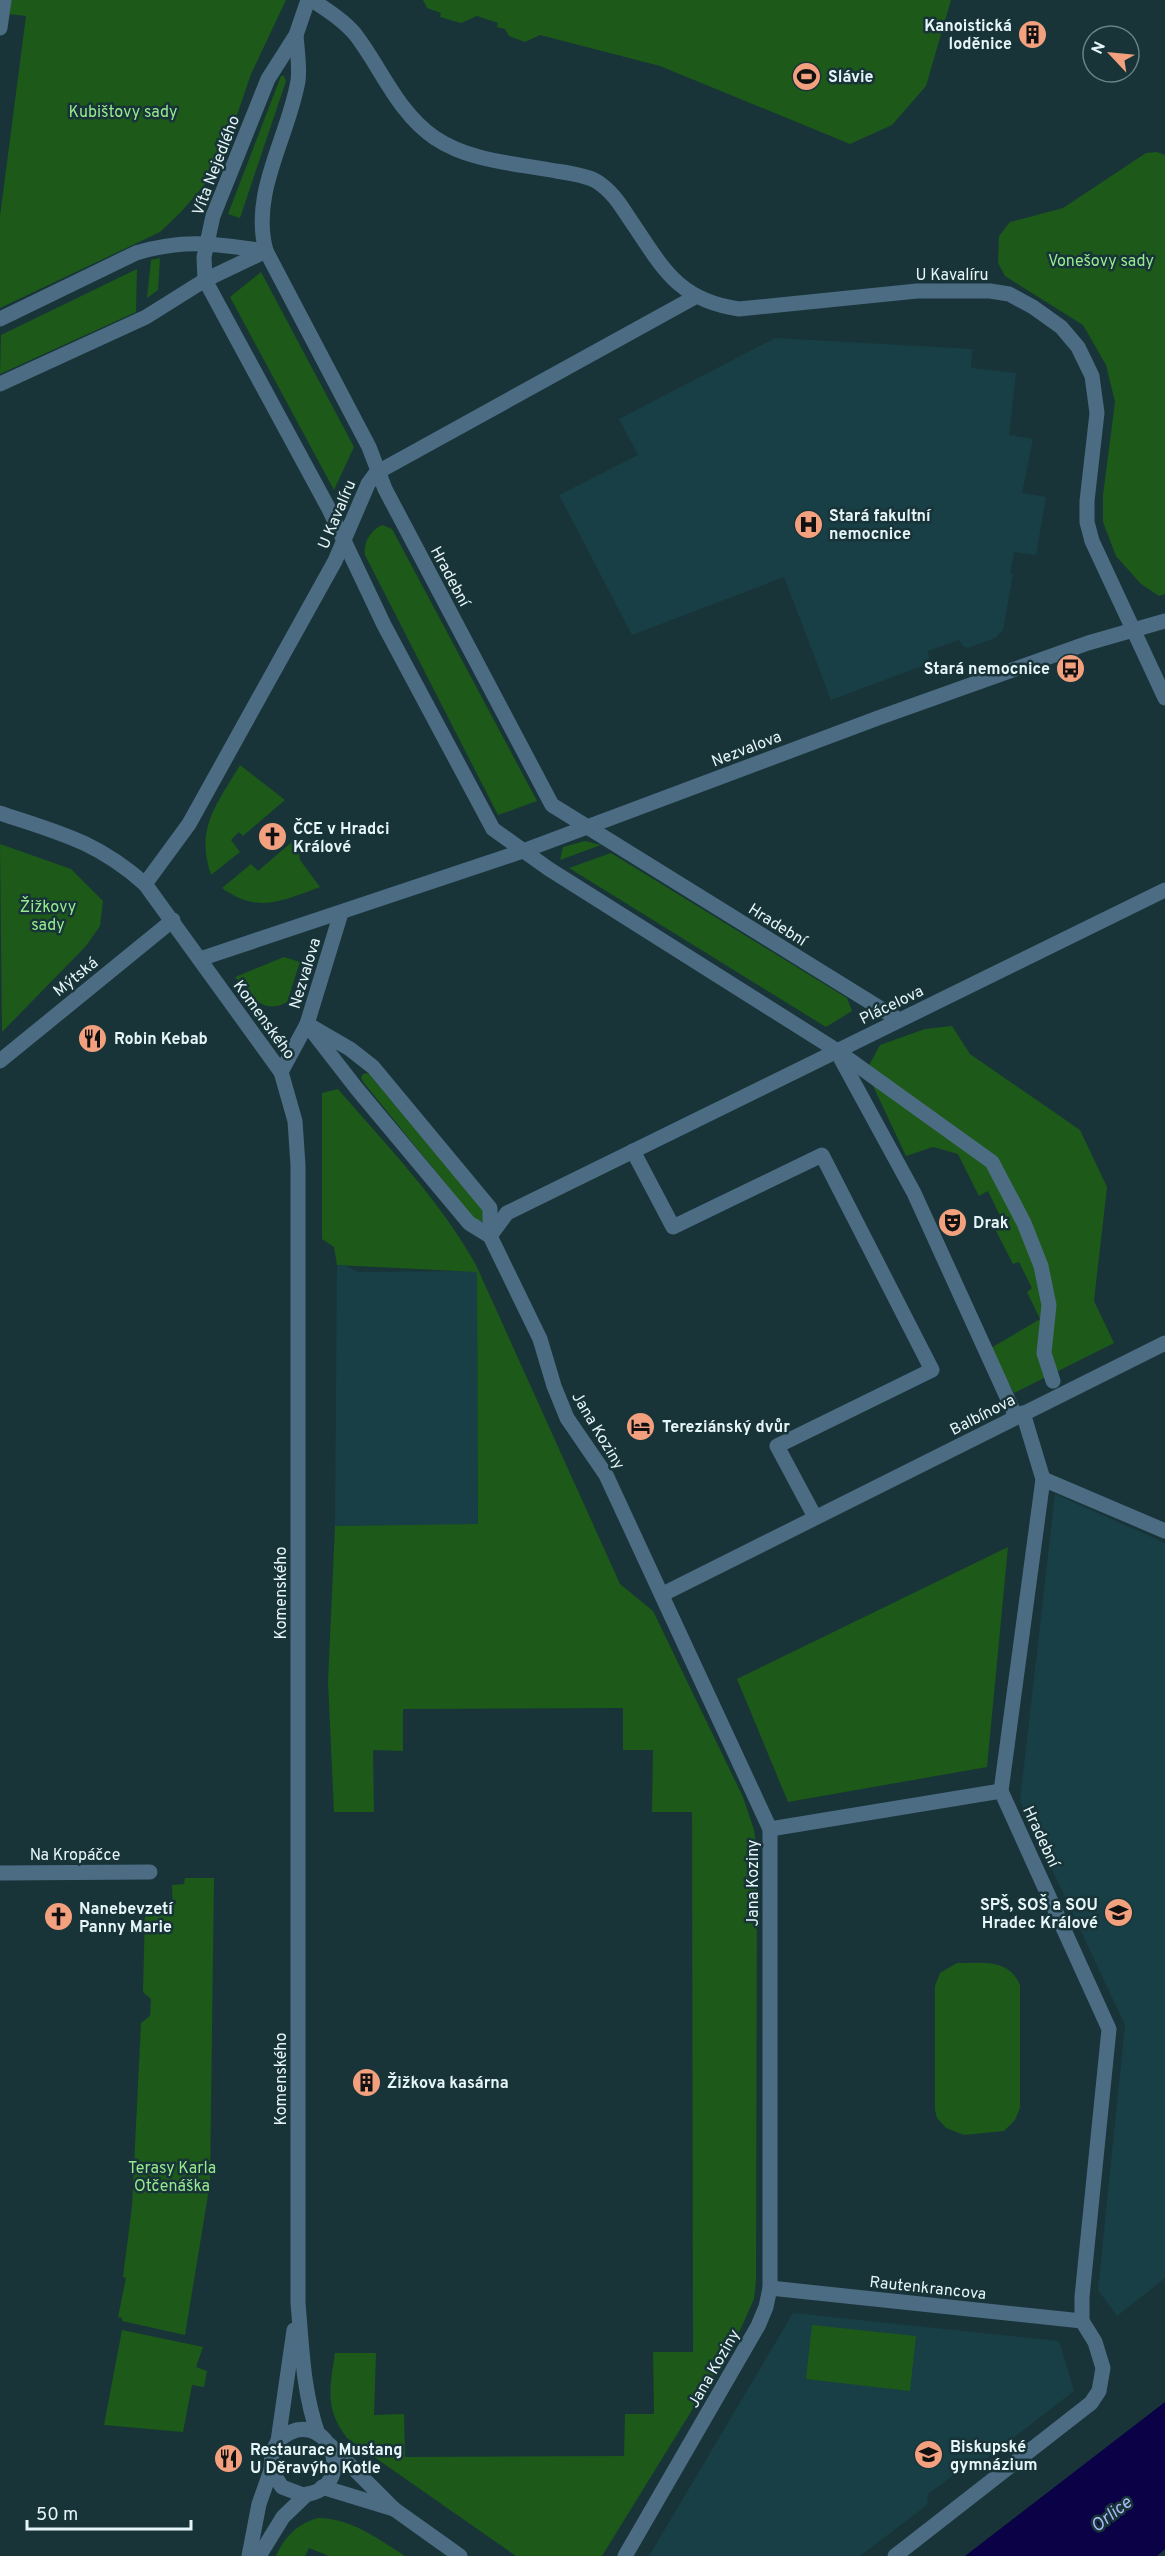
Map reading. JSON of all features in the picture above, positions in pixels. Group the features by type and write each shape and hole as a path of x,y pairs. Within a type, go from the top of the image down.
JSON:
{"street":[{"path":"0,28 4,0"},
{"name":"Víta Nejedlého","path":"205,280 204,257 213,216 268,79 296,35 310,0"},
{"name":"U Kavalíru","path":"310,0 344,22 355,34 405,112 435,138 460,151 493,162 530,166 595,181 614,195 663,268 694,297 716,306 739,309 916,291 990,291 1009,294 1033,307 1061,327 1078,347 1092,376 1097,413 1087,522 1092,541 1165,698"},
{"name":"Víta Nejedlého","path":"266,251 260,230 262,202 298,80 296,35"},
{"path":"0,319 136,253 174,243 207,243 266,251"},
{"path":"0,384 146,317 205,280 266,251"},
{"name":"Hradební","path":"266,251 369,447 385,489 552,805 899,1020"},
{"path":"205,280 344,541 384,625 493,829 523,851 836,1050 992,1162 1024,1223 1041,1266 1049,1305 1044,1353 1053,1381"},
{"name":"U Kavalíru","path":"145,884 189,824 335,561 368,484 378,471 694,297"},
{"name":"Nezvalova","path":"200,959 341,914 523,851 878,718 1133,629 1165,621"},
{"name":"Komenského","path":"0,813 83,841 119,862 145,884 282,1072 295,1121 298,1165 298,2303 304,2381 309,2409 324,2440"},
{"name":"Plácelova","path":"490,1236 507,1213 1165,890"},
{"name":"Nezvalova","path":"282,1072 307,1024 341,914"},
{"name":"Mýtská","path":"0,1061 173,920"},
{"name":"Jana Koziny","path":"307,1024 357,1089 464,1216 490,1236"},
{"name":"Jana Koziny","path":"307,1024 350,1048 373,1067 490,1208 490,1236 540,1339 554,1386 567,1418 606,1475 770,1829 770,2288 766,2307 758,2326 625,2556"},
{"path":"770,1829 1001,1791 1043,1479 1019,1415 914,1193 836,1050"},
{"path":"633,1151 673,1227 822,1155 932,1370 777,1446 815,1517"},
{"name":"Balbínova","path":"663,1594 1165,1343"},
{"path":"1043,1479 1165,1531"},
{"name":"Hradební","path":"1001,1791 1109,2029 1082,2297 1082,2321"},
{"name":"Na Kropáčce","path":"0,1873 150,1872"},
{"name":"Rautenkrancova","path":"770,2288 1082,2321"},
{"name":"Komenského","path":"249,2556 259,2504 271,2469 270,2457 278,2441 298,2303"},
{"path":"895,2556 1091,2403 1099,2391 1103,2368 1095,2342 1082,2321"},
{"path":"278,2441 295,2431 308,2430 324,2440 394,2509 460,2556"},
{"path":"259,2556 283,2517 307,2494 322,2487 334,2470 334,2459 324,2440"},
{"path":"271,2469 275,2481 287,2491 307,2494"},
{"path":"322,2487 394,2509"}],"shaded area":[{"name":"Stará fakultní nemocnice","path":"775,338 972,349 971,368 1016,373 1009,435 1033,439 1022,493 1046,497 1036,555 1014,552 1010,573 1013,574 1003,630 995,638 968,648 963,646 959,640 928,651 929,659 925,665 831,700 784,577 632,635 559,495 638,455 619,419"},
{"path":"337,1265 346,1266 358,1272 477,1271 478,1525 335,1526"},
{"name":"SPŠ, SOŠ a SOU Hradec Králové","path":"1055,1494 1165,1543 1165,2278 1117,2316 1098,2290 1125,2025 1020,1801"},
{"path":"793,2313 1059,2341 1074,2391 977,2466 971,2468 967,2465 928,2494 927,2505 860,2556 649,2556"}],"green space":[{"name":"Kubištovy sady","path":"0,0 286,0 251,74 227,144 211,177 181,212 160,232 0,308 0,216 26,16 0,13"},
{"name":"Slávie","path":"423,0 951,0 926,86 892,125 850,144 660,66 540,35 525,42 509,36 505,29 497,27 498,23 477,16 461,23 440,17 441,13 427,8"},
{"path":"281,76 284,76 286,81 240,218 228,214"},
{"name":"Vonešovy sady","path":"1157,152 1165,155 1165,594 1159,596 1141,584 1116,556 1103,522 1103,495 1115,402 1106,365 1083,325 1005,276 998,263 999,236 1010,222 1063,208 1146,153"},
{"path":"160,258 158,290 147,298 151,260"},
{"path":"137,269 136,312 0,374 1,335"},
{"path":"261,272 354,447 334,490 230,297"},
{"path":"382,525 392,529 537,801 498,815 365,555 365,546 369,537"},
{"path":"240,765 285,800 243,836 239,832 231,840 240,852 211,875 207,858 207,830 216,805"},
{"path":"293,841 301,851 300,860 320,887 270,903 247,901 222,888 251,864 258,871"},
{"path":"585,841 601,845 560,860 563,847"},
{"name":"Žižkovy sady","path":"0,844 71,869 103,901 100,926 86,946 2,1032"},
{"path":"611,853 847,998 852,1011 826,1027 569,868"},
{"path":"284,957 300,962 287,1002 278,1006 264,1005 257,1001 235,977"},
{"path":"952,1026 970,1054 1080,1130 1107,1187 1094,1301 1114,1343 1014,1393 991,1348 1040,1319 1027,1292 1032,1288 1019,1262 1013,1264 992,1223 1001,1218 988,1191 979,1196 958,1154 933,1147 906,1156 866,1071 880,1045 925,1029"},
{"path":"368,1073 484,1211 485,1218 481,1222 475,1220 364,1083 361,1078 363,1074"},
{"path":"338,1089 429,1196 462,1241 476,1265 620,1584 653,1611 743,1797 754,1830 757,1852 756,2281 754,2299 737,2337 602,2556 516,2556 347,2438 335,2417 330,2397 335,2353 376,2353 374,2415 404,2414 405,2457 624,2456 625,2414 654,2414 653,2352 693,2352 692,1812 652,1812 653,1750 623,1750 623,1708 403,1709 403,1751 373,1750 374,1812 334,1812 328,1682 335,1526 478,1524 477,1272 337,1265 334,1247 322,1239 322,1093"},
{"path":"1008,1547 987,1767 788,1802 737,1679"},
{"name":"Terasy Karla Otčenáška","path":"185,1878 214,1878 210,2183 185,2335 122,2321 122,2318 118,2317 126,2278 123,2277 132,2206 141,2023 150,2016 151,1999 143,1992 145,1911 173,1912 172,1885 184,1884"},
{"path":"957,1963 985,1963 1002,1966 1015,1976 1020,1985 1020,2108 1015,2120 1004,2131 964,2135 946,2128 937,2118 935,2110 935,1986 940,1973"},
{"path":"812,2325 916,2336 910,2391 806,2379"},
{"path":"122,2330 203,2347 196,2367 207,2371 204,2387 192,2385 183,2432 104,2425"},
{"path":"318,2518 353,2526 405,2556 329,2556 309,2548 305,2556 276,2556 283,2542 292,2532"}],"water":[{"name":"Orlice","path":"1165,2402 1165,2549 1157,2556 965,2556"}],"place":[{"name":"Kanoistická loděnice","path":"1033,34"},
{"name":"Slávie","path":"807,76"},
{"name":"Stará fakultní nemocnice","path":"808,524"},
{"name":"Stará nemocnice","path":"1071,668"},
{"name":"ČCE v Hradci Králové","path":"272,837"},
{"name":"Robin Kebab","path":"93,1038"},
{"name":"Drak","path":"952,1222"},
{"name":"Tereziánský dvůr","path":"641,1426"},
{"name":"SPŠ, SOŠ a SOU Hradec Králové","path":"1119,1913"},
{"name":"Nanebevzetí Panny Marie","path":"58,1917"},
{"name":"Žižkova kasárna","path":"366,2082"},
{"name":"Biskupské gymnázium","path":"929,2455"},
{"name":"Restaurace Mustang U Děravýho Kotle","path":"229,2458"}]}
